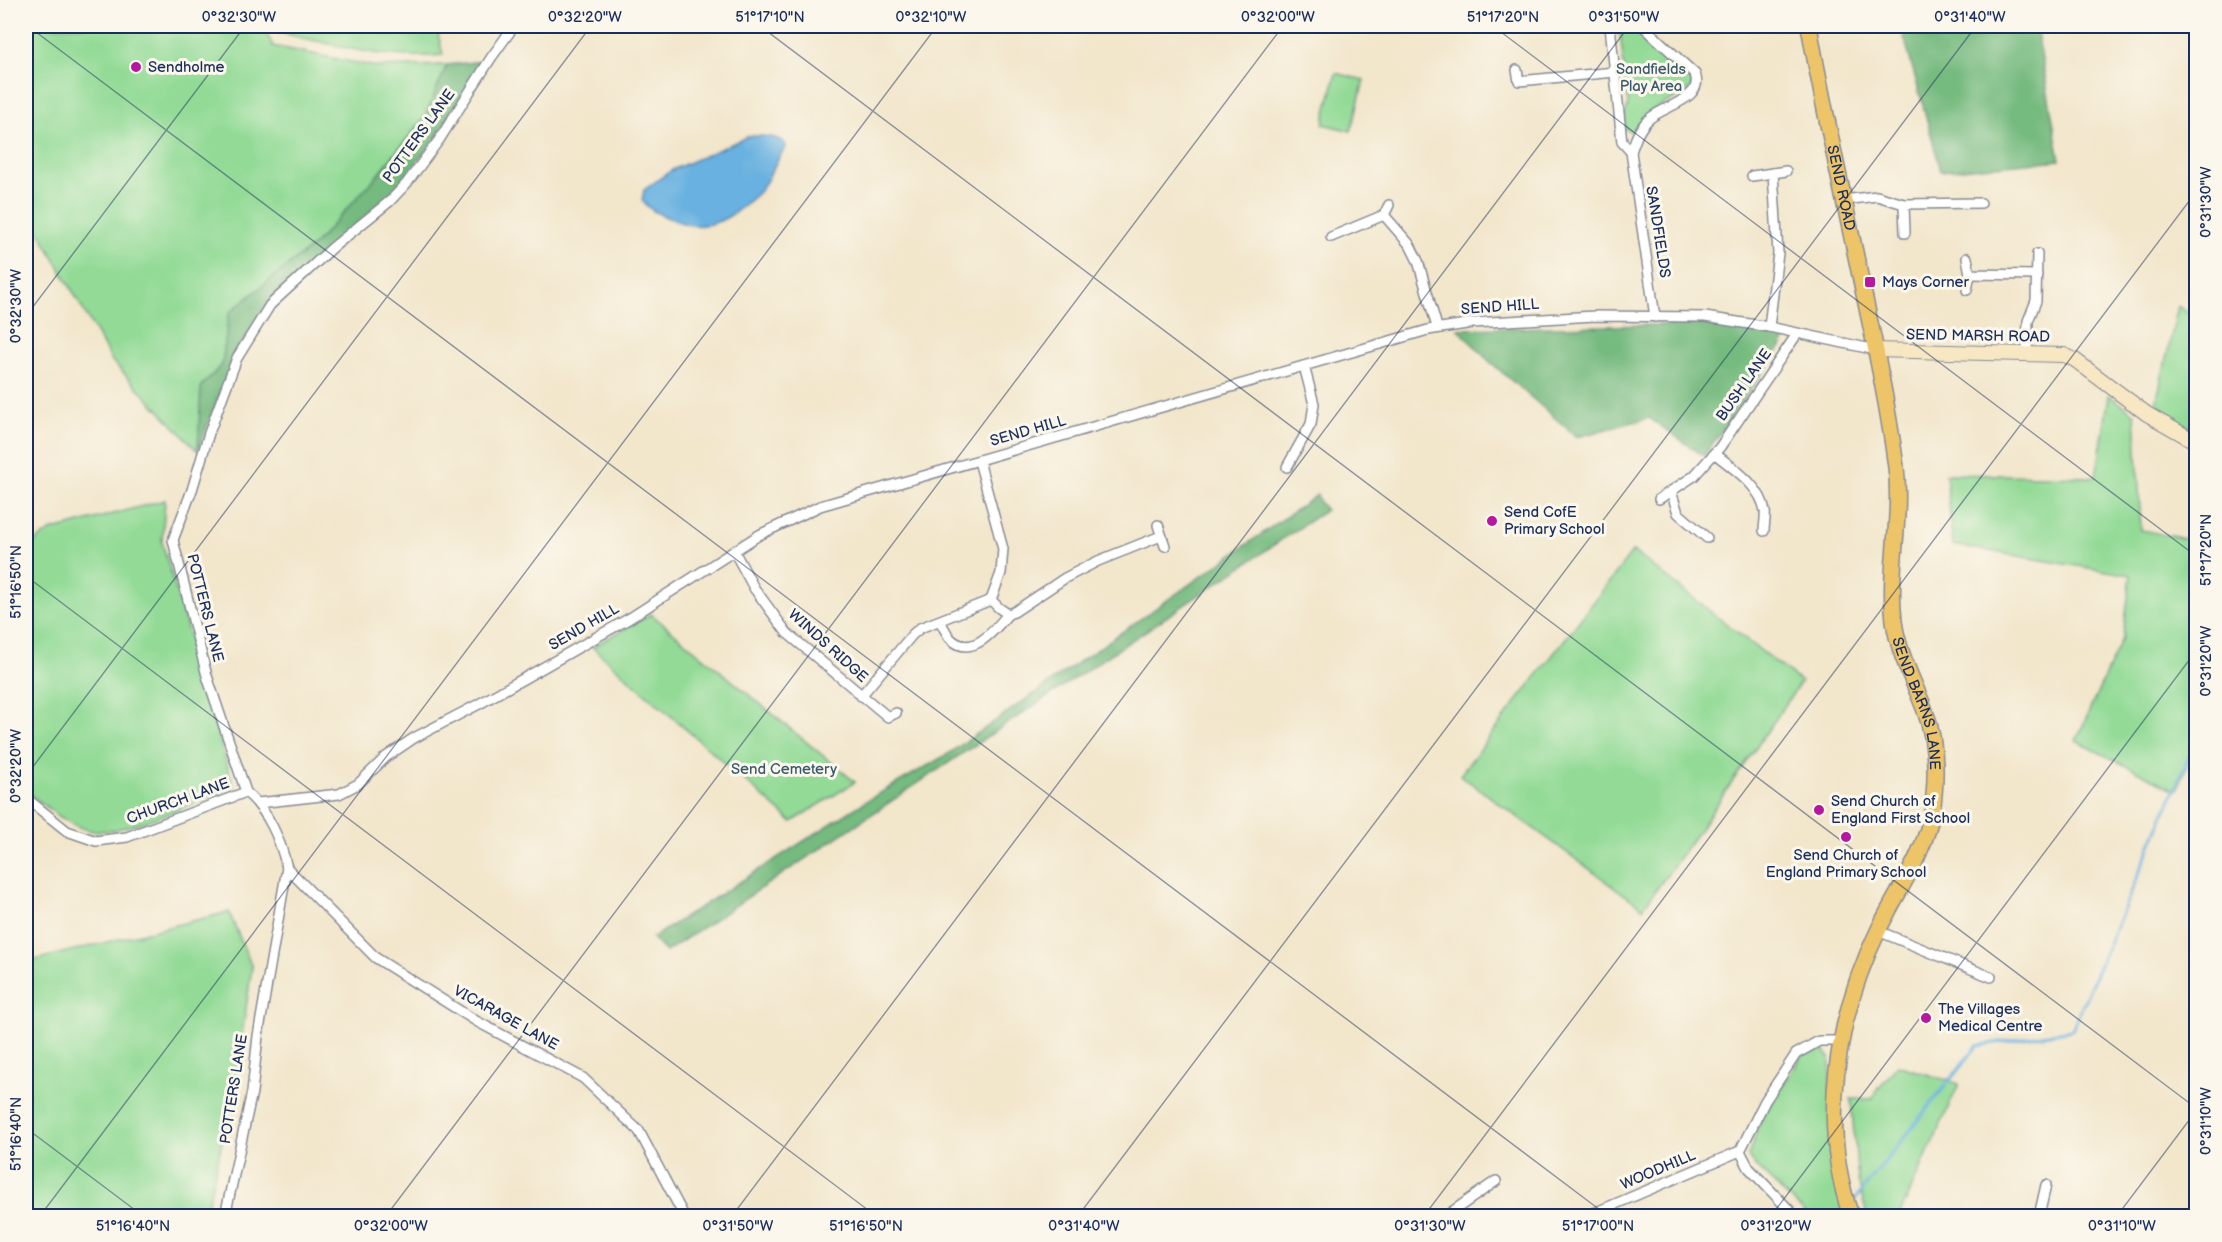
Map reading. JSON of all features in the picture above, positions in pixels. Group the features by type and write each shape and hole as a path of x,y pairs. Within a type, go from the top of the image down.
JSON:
{"main road":[{"name":"SEND ROAD","path":"1809,26 1876,350"},
{"name":"SEND MARSH ROAD","path":"1876,350 2064,355 2075,360 2147,414 2196,442"},
{"name":"SEND BARNS LANE","path":"1849,1211 1839,1165 1835,1117 1835,1079 1841,1041 1859,976 1878,931 1924,840 1931,814 1935,783 1934,747 1926,712 1902,657 1894,622 1893,582 1898,506 1896,469 1876,350"}],"street":[{"name":"POTTERS LANE","path":"225,1216 252,1092 258,1036 287,868 280,841 258,803 246,792 207,676 172,540 192,490 209,433 237,358 270,305 332,248 390,201 407,183 439,140 514,26"},
{"name":"SANDFIELDS","path":"1610,26 1622,142 1631,152 1655,317"},
{"path":"1631,152 1643,126 1656,113 1691,95 1696,88 1697,80 1695,74 1643,26"},
{"path":"1517,70 1520,86 1615,72"},
{"path":"1752,176 1786,171"},
{"path":"1770,327 1778,253 1773,173"},
{"path":"1844,200 1877,196 1904,204 1981,203"},
{"path":"1904,204 1905,232"},
{"path":"1331,237 1384,215 1389,205"},
{"path":"1384,215 1410,245 1418,261 1436,323"},
{"path":"2027,354 2028,321 2036,301 2037,254"},
{"path":"1967,290 1970,274 1968,258"},
{"path":"1970,274 2037,275"},
{"path":"2036,301 2046,306"},
{"path":"1436,323 1442,310"},
{"name":"SEND HILL","path":"258,803 339,794 358,784 386,757 414,738 479,704 630,618 759,535 820,506 1304,366 1436,323 1595,316 1705,317 1770,327 1876,350"},
{"name":"BUSH LANE","path":"1659,499 1694,476 1714,453 1797,334"},
{"path":"1287,467 1311,424 1314,404 1304,366"},
{"path":"1714,453 1740,474 1757,492 1765,511 1764,531"},
{"path":"861,696 920,628 991,600 1002,573 1003,549 979,461"},
{"path":"1671,491 1678,513 1707,538"},
{"path":"1158,525 1165,546"},
{"path":"940,621 950,637 961,645 975,645 994,631 1008,614 1065,578 1098,561 1161,536"},
{"name":"WINDS RIDGE","path":"734,551 754,588 787,633 888,717 896,713"},
{"path":"991,600 1008,614"},
{"name":"CHURCH LANE","path":"26,798 67,831 96,841 127,837 246,792"},
{"name":"VICARAGE LANE","path":"287,868 383,963 476,1021 583,1078 639,1131 684,1216"},
{"path":"1878,931 1991,977"},
{"path":"1795,1216 1749,1168 1740,1151 1765,1101 1796,1054 1819,1041 1841,1041"},
{"name":"WOODHILL","path":"1587,1216 1740,1151"},
{"path":"1446,1216 1496,1181"},
{"path":"2039,1216 2046,1185"}],"green space":[{"path":"26,26 453,26 438,34 443,55 419,56 374,53 265,30 273,46 377,67 447,65 425,117 376,177 315,244 229,313 222,365 201,386 198,451 112,361 27,210"},
{"name":"Sandfields Play Area","path":"1615,26 1634,26 1681,69 1685,69 1692,76 1692,85 1689,90 1651,111 1633,132 1625,129 1624,119 1628,104 1620,33"},
{"path":"1901,26 2036,26 2060,160 1941,171"},
{"path":"484,61 435,139 390,195 268,302 233,358 198,451 201,386 222,365 229,313 315,244 376,177 425,117 447,65"},
{"path":"1336,73 1364,80 1351,131 1323,124"},
{"path":"2178,306 2196,318 2196,432 2155,408"},
{"path":"1706,324 1787,338 1704,456 1649,418 1577,437 1489,361 1458,329"},
{"path":"2109,395 2135,414 2141,530 2196,541 2196,742 2177,791 2076,741 2123,636 2131,575 1953,545 1946,474 2096,477"},
{"path":"1317,495 1326,510 666,952 652,938 868,800 948,754"},
{"path":"165,500 162,542 234,788 184,808 123,828 106,831 83,829 66,821 26,791 26,548 50,531"},
{"path":"1633,551 1801,682 1643,908 1460,775"},
{"name":"Send Cemetery","path":"651,614 855,782 792,822 592,647"},
{"path":"229,912 252,967 234,1090 205,1216 26,1216 26,962"},
{"path":"1824,1050 1830,1059 1830,1085 1843,1216 1809,1216 1758,1169 1748,1156 1761,1119 1803,1054"},
{"path":"1897,1065 1959,1084 1899,1216 1867,1216 1858,1180 1851,1099 1871,1099"}],"water":[{"path":"749,136 772,137 781,140 786,147 760,190 730,216 714,223 696,226 658,213 642,200 644,190 672,170"}],"waterway":[{"path":"1852,1203 1977,1046 2072,1030 2196,740"}],"place":[{"name":"Sendholme","path":"136,67"},
{"name":"Mays Corner","path":"1870,282"},
{"name":"Send CofE Primary School","path":"1492,521"},
{"name":"Send Church of England First School","path":"1819,810"},
{"name":"Send Church of England Primary School","path":"1846,837"},
{"name":"The Villages Medical Centre","path":"1926,1018"}]}
